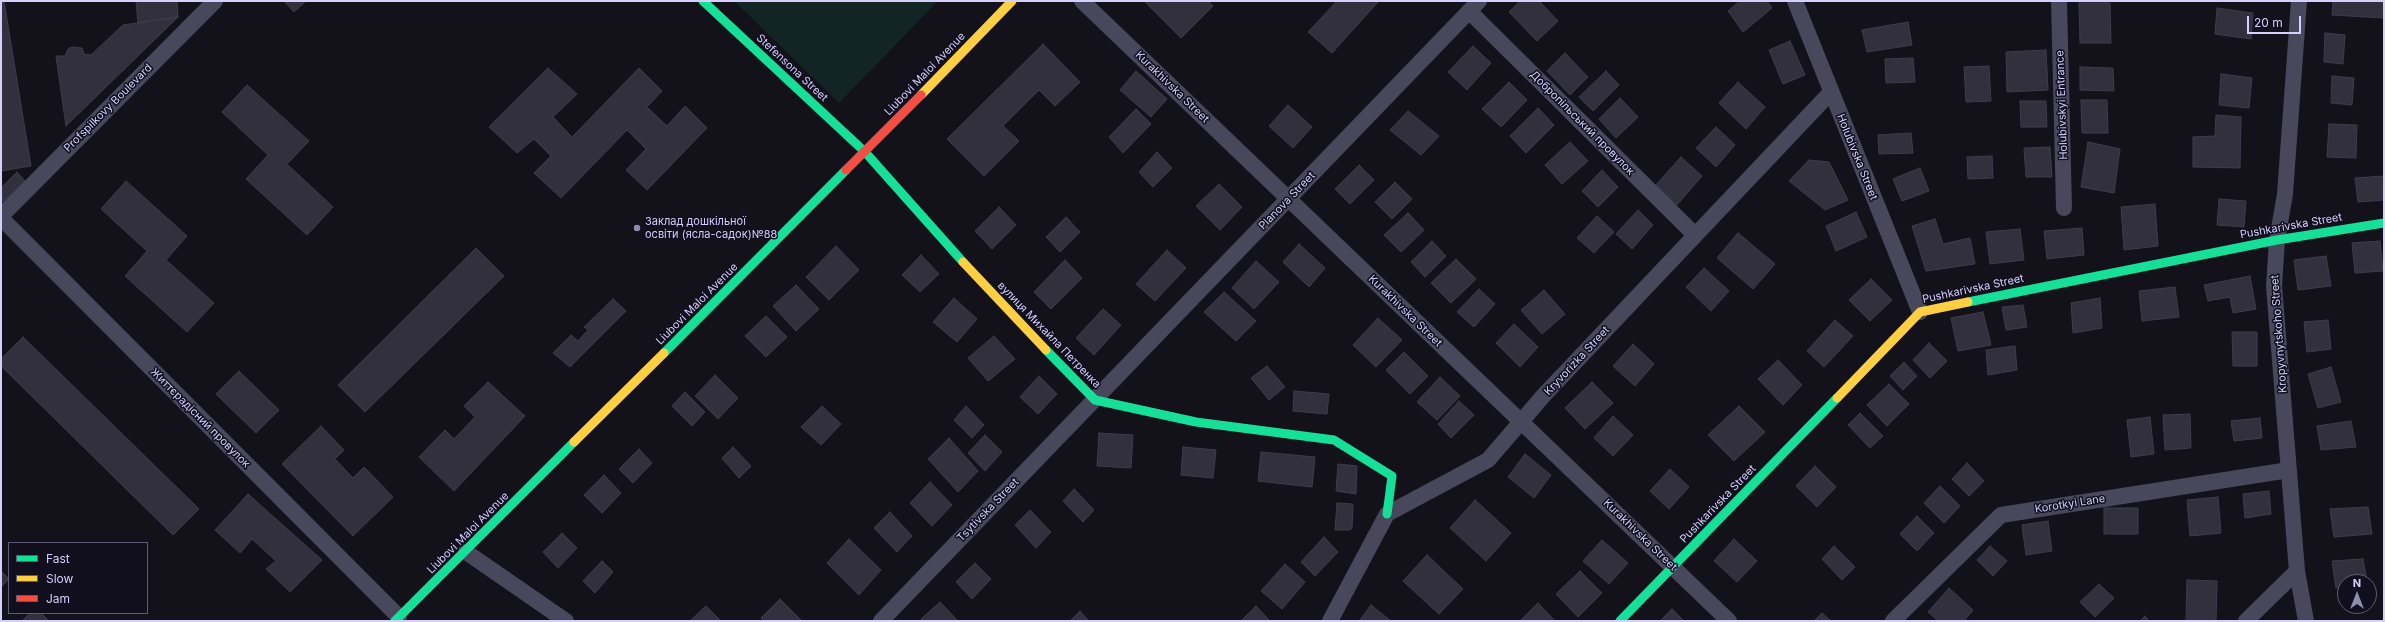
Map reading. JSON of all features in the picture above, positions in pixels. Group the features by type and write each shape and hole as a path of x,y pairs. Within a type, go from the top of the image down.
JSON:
{"street":[{"name":"Profspilkovy Boulevard","path":"1,217 215,1"},
{"name":"Stefensona Street","path":"703,1 865,152"},
{"name":"Liubovi Maloi Avenue","path":"397,619 466,552 865,152 1012,1"},
{"name":"Kurakhivska Street","path":"1082,1 1729,621"},
{"name":"Holubivska Street","path":"1795,1 1830,92 1920,312"},
{"name":"Holubivskyi Entrance","path":"2059,1 2064,208"},
{"name":"Kropyvnytskoho Street","path":"2299,1 2285,194 2277,240 2274,286 2297,571 2306,621"},
{"name":"Planova Street","path":"1095,400 1474,6"},
{"name":"Добропільський провулок","path":"1474,6 1695,235"},
{"name":"Kryvorizka Street","path":"1387,514 1488,460 1521,422 1830,92"},
{"name":"вулиця Михайла Петренка","path":"865,152 974,275 1095,400 1196,422 1334,440 1392,476 1387,514"},
{"name":"Життєрадісний провулок","path":"1,217 397,619"},
{"name":"Pushkarivska Street","path":"1620,621 1920,312 2277,240 2384,223"},
{"name":"Tsytivska Street","path":"881,621 1095,400"},
{"name":"Korotkyi Lane","path":"1893,621 2001,515 2289,470"},
{"path":"1330,621 1387,514"},
{"path":"466,552 566,621"},
{"path":"2246,621 2297,571"}],"shaded area":[{"path":"734,1 938,1 839,103"}],"building":[{"path":"1,1 4,1 31,166 1,171"},
{"path":"136,1 177,1 178,17 138,23"},
{"path":"284,1 303,1 305,2 294,12"},
{"path":"1144,1 1208,1 1213,6 1181,38"},
{"path":"1337,1 1379,1 1332,53 1308,32"},
{"path":"1520,1 1539,1 1558,21 1537,41 1509,12"},
{"path":"1740,1 1767,1 1772,8 1743,32 1728,11"},
{"path":"2333,1 2384,1 2384,18 2332,15"},
{"path":"2079,3 2110,3 2111,43 2080,43"},
{"path":"2217,8 2253,13 2251,39 2215,34"},
{"path":"178,17 66,126 56,56 65,56 68,49 72,47 82,48 84,54 91,55 123,25"},
{"path":"1908,22 1912,45 1867,52 1862,30"},
{"path":"2325,33 2345,35 2343,64 2324,62"},
{"path":"1790,41 1805,75 1783,84 1769,50"},
{"path":"1043,44 1080,82 1055,106 1039,90 1003,126 1019,141 984,176 947,139"},
{"path":"1473,46 1491,63 1467,90 1448,72"},
{"path":"2046,50 2048,90 2007,92 2006,52"},
{"path":"1565,53 1588,77 1570,95 1547,71"},
{"path":"1913,58 1915,82 1886,83 1885,59"},
{"path":"1989,66 1991,101 1966,102 1964,67"},
{"path":"2080,67 2113,68 2114,91 2080,90"},
{"path":"548,68 577,94 553,117 572,137 639,68 662,91 647,107 667,126 685,106 707,128 647,190 626,170 646,149 627,130 561,198 534,173 551,156 534,139 517,153 489,127"},
{"path":"1136,71 1167,99 1151,117 1120,90"},
{"path":"1606,71 1619,85 1593,111 1579,97"},
{"path":"2221,74 2252,78 2249,108 2219,105"},
{"path":"2332,76 2354,78 2352,105 2331,103"},
{"path":"1509,82 1527,100 1501,127 1482,109"},
{"path":"1738,82 1765,107 1746,129 1719,103"},
{"path":"247,85 309,141 287,164 333,207 307,235 246,179 268,155 222,112"},
{"path":"1620,98 1638,117 1616,138 1599,119"},
{"path":"2081,100 2107,100 2108,133 2082,133"},
{"path":"2020,101 2046,101 2047,127 2021,127"},
{"path":"1288,105 1312,127 1293,148 1269,126"},
{"path":"1538,108 1554,125 1526,153 1510,136"},
{"path":"1136,109 1151,124 1123,153 1109,137"},
{"path":"1408,111 1439,136 1421,155 1390,130"},
{"path":"2216,115 2241,117 2240,168 2193,167 2193,137 2215,136"},
{"path":"2329,124 2357,125 2356,158 2327,157"},
{"path":"1716,127 1735,145 1716,167 1696,148"},
{"path":"1911,133 1913,153 1879,154 1878,135"},
{"path":"1570,142 1588,161 1562,184 1545,165"},
{"path":"2088,142 2120,149 2114,193 2081,187"},
{"path":"2050,147 2052,177 2026,177 2024,148"},
{"path":"1157,152 1172,168 1153,187 1139,172"},
{"path":"1992,156 1993,178 1968,179 1967,157"},
{"path":"1681,157 1702,176 1677,205 1655,186"},
{"path":"1809,160 1829,162 1848,200 1825,210 1789,181"},
{"path":"1359,165 1374,180 1350,204 1335,189"},
{"path":"1920,168 1929,191 1902,201 1893,179"},
{"path":"1602,170 1618,187 1598,207 1582,191"},
{"path":"17,172 25,181 3,202 1,188"},
{"path":"2384,176 2384,200 2358,202 2355,178"},
{"path":"126,181 187,236 166,260 214,303 187,332 125,276 147,251 101,209"},
{"path":"1395,182 1412,199 1392,219 1375,202"},
{"path":"1219,184 1242,207 1220,230 1196,206"},
{"path":"2219,199 2246,201 2244,227 2217,225"},
{"path":"2155,204 2158,246 2124,250 2121,207"},
{"path":"999,207 1016,225 992,249 975,231"},
{"path":"1638,210 1653,225 1632,249 1616,234"},
{"path":"1856,212 1867,237 1836,251 1826,226"},
{"path":"1408,213 1424,230 1401,252 1384,235"},
{"path":"1597,216 1614,232 1594,253 1577,238"},
{"path":"1066,217 1080,232 1060,252 1046,237"},
{"path":"1935,219 1943,244 1970,238 1975,264 1926,271 1912,226"},
{"path":"2082,228 2084,255 2047,259 2044,231"},
{"path":"2020,229 2024,260 1990,264 1986,232"},
{"path":"1738,233 1775,264 1753,289 1717,258"},
{"path":"1432,241 1446,256 1425,277 1411,262"},
{"path":"2380,241 2383,271 2355,273 2352,243"},
{"path":"1299,244 1325,268 1309,287 1283,262"},
{"path":"836,246 859,270 829,300 806,277"},
{"path":"476,248 504,276 365,412 338,385"},
{"path":"1167,250 1186,268 1155,301 1136,284"},
{"path":"921,255 939,274 920,292 902,275"},
{"path":"2326,256 2331,286 2298,290 2294,260"},
{"path":"1456,259 1476,279 1451,303 1431,283"},
{"path":"1065,260 1082,278 1051,309 1034,292"},
{"path":"1256,261 1279,282 1254,309 1232,288"},
{"path":"1704,268 1729,291 1711,311 1686,287"},
{"path":"2250,276 2256,309 2233,313 2230,297 2208,301 2204,285"},
{"path":"1871,279 1892,300 1870,321 1849,300"},
{"path":"796,285 819,309 796,331 773,306"},
{"path":"2175,287 2179,317 2142,321 2139,291"},
{"path":"1479,289 1495,304 1474,327 1457,312"},
{"path":"1544,290 1565,314 1542,334 1521,310"},
{"path":"1224,292 1256,321 1236,341 1204,312"},
{"path":"954,298 977,319 957,342 933,322"},
{"path":"2100,298 2102,328 2073,333 2071,303"},
{"path":"613,299 626,311 570,367 553,353 571,335 578,341 588,330 584,327"},
{"path":"2023,305 2027,327 2006,330 2002,307"},
{"path":"1103,309 1121,325 1094,355 1076,338"},
{"path":"1983,312 1991,345 1958,351 1951,318"},
{"path":"766,316 787,337 766,357 745,336"},
{"path":"1378,318 1402,340 1376,367 1353,345"},
{"path":"1835,320 1853,336 1824,367 1807,351"},
{"path":"2328,320 2331,349 2307,352 2304,322"},
{"path":"1514,324 1538,347 1520,367 1496,343"},
{"path":"2232,332 2257,332 2257,366 2233,366"},
{"path":"994,336 1015,359 988,381 968,358"},
{"path":"23,337 199,509 173,535 1,366 1,359"},
{"path":"1929,343 1947,361 1930,378 1913,360"},
{"path":"1633,344 1654,364 1635,386 1613,366"},
{"path":"2015,346 2017,370 1988,375 1986,350"},
{"path":"1404,352 1428,376 1410,394 1386,370"},
{"path":"1778,360 1802,385 1783,405 1758,379"},
{"path":"1904,362 1917,376 1903,390 1890,376"},
{"path":"1267,366 1285,387 1269,400 1251,378"},
{"path":"2331,367 2341,402 2318,408 2308,374"},
{"path":"239,371 279,410 256,433 216,394"},
{"path":"715,375 738,398 718,419 695,396"},
{"path":"1039,376 1057,394 1038,414 1020,397"},
{"path":"1440,377 1460,396 1437,420 1417,402"},
{"path":"488,382 525,416 454,491 419,457 445,430 454,439 475,417 464,406"},
{"path":"1592,382 1613,403 1585,429 1565,408"},
{"path":"1889,384 1909,404 1887,426 1867,405"},
{"path":"1294,391 1329,394 1327,414 1293,411"},
{"path":"685,392 705,412 692,426 672,406"},
{"path":"1459,401 1474,415 1451,438 1438,424"},
{"path":"822,406 841,424 821,445 801,427"},
{"path":"966,406 984,425 972,438 954,420"},
{"path":"1739,406 1765,432 1734,461 1708,435"},
{"path":"1860,413 1883,436 1870,448 1848,425"},
{"path":"2190,414 2191,448 2165,450 2163,415"},
{"path":"1613,416 1633,435 1613,456 1594,438"},
{"path":"2150,417 2154,454 2131,457 2127,420"},
{"path":"2260,418 2262,438 2234,441 2231,421"},
{"path":"2351,421 2356,447 2321,450 2317,426"},
{"path":"321,426 344,450 335,459 353,478 364,467 393,497 353,536 282,464"},
{"path":"1099,433 1133,435 1131,468 1097,466"},
{"path":"985,435 1002,452 985,471 968,453"},
{"path":"949,438 978,471 958,492 928,459"},
{"path":"733,447 751,466 739,478 722,458"},
{"path":"1183,447 1216,450 1213,478 1181,475"},
{"path":"639,449 652,463 633,483 619,469"},
{"path":"1261,452 1315,457 1312,487 1258,481"},
{"path":"1525,454 1551,475 1534,498 1508,477"},
{"path":"1967,463 1984,481 1969,496 1952,479"},
{"path":"1338,464 1357,466 1356,494 1336,491"},
{"path":"1815,466 1836,487 1817,507 1796,486"},
{"path":"1670,469 1689,487 1669,509 1650,491"},
{"path":"604,475 621,493 602,513 584,495"},
{"path":"930,482 952,505 932,526 910,503"},
{"path":"1940,486 1960,506 1944,523 1924,503"},
{"path":"1074,489 1094,510 1083,522 1063,501"},
{"path":"2269,491 2271,514 2245,518 2243,494"},
{"path":"248,494 322,560 290,592 266,569 276,561 252,539 240,553 215,530"},
{"path":"2218,497 2221,533 2190,536 2187,500"},
{"path":"1475,500 1511,533 1486,561 1450,528"},
{"path":"1337,503 1353,504 1352,528 1350,530 1335,530"},
{"path":"2368,507 2372,534 2334,537 2330,509"},
{"path":"2104,508 2138,508 2138,534 2104,534"},
{"path":"1030,510 1051,532 1036,548 1015,525"},
{"path":"890,512 912,536 897,552 874,528"},
{"path":"1917,516 1934,533 1917,551 1900,534"},
{"path":"2048,521 2052,551 2026,555 2022,525"},
{"path":"562,533 577,548 558,568 543,552"},
{"path":"1324,537 1338,552 1315,576 1301,562"},
{"path":"849,539 881,570 859,595 827,563"},
{"path":"1734,539 1757,561 1737,582 1714,561"},
{"path":"1602,540 1628,563 1609,584 1583,561"},
{"path":"1834,546 1855,567 1842,580 1822,559"},
{"path":"1990,546 2007,561 1993,576 1977,560"},
{"path":"1427,555 1463,589 1439,614 1403,581"},
{"path":"2363,559 2366,574 2337,574 2336,588 2332,561"},
{"path":"602,561 613,572 595,593 583,581"},
{"path":"975,563 991,579 972,599 956,582"},
{"path":"1285,564 1305,582 1282,609 1261,591"},
{"path":"1,571 8,578 8,580 1,587"},
{"path":"1580,571 1602,593 1578,617 1556,594"},
{"path":"2187,580 2217,581 2216,621 2186,621"},
{"path":"2099,584 2114,598 2095,617 2080,602"},
{"path":"1949,588 1973,610 1964,621 1938,621 1928,612"},
{"path":"780,599 802,621 764,621 761,618"},
{"path":"940,602 958,621 923,621 921,619"},
{"path":"1538,603 1555,621 1520,621"},
{"path":"1371,605 1391,621 1359,621"},
{"path":"706,606 721,621 690,621"},
{"path":"1256,606 1270,621 1241,621"},
{"path":"1672,609 1684,621 1660,621"},
{"path":"1080,611 1089,621 1070,621"},
{"path":"1822,613 1831,621 1814,621"},
{"path":"29,614 42,614 49,621 22,621"},
{"path":"2145,616 2149,621 2140,621"}],"traffic: fast":[{"path":"703,1 865,152 963,262"},
{"path":"664,353 846,170"},
{"path":"1968,302 2277,240 2384,223"},
{"path":"1046,350 1095,400 1196,422 1334,440 1392,476 1387,514"},
{"path":"1620,621 1837,398"},
{"path":"395,621 574,442"}],"traffic: slow":[{"path":"921,95 1012,1"},
{"path":"963,262 1046,350"},
{"path":"1837,398 1920,312 1968,302"},
{"path":"574,442 664,353"}],"traffic: jam":[{"path":"846,170 921,95"}],"place":[{"name":"Заклад дошкільної освіти (ясла-садок)№88","path":"637,228"}]}
